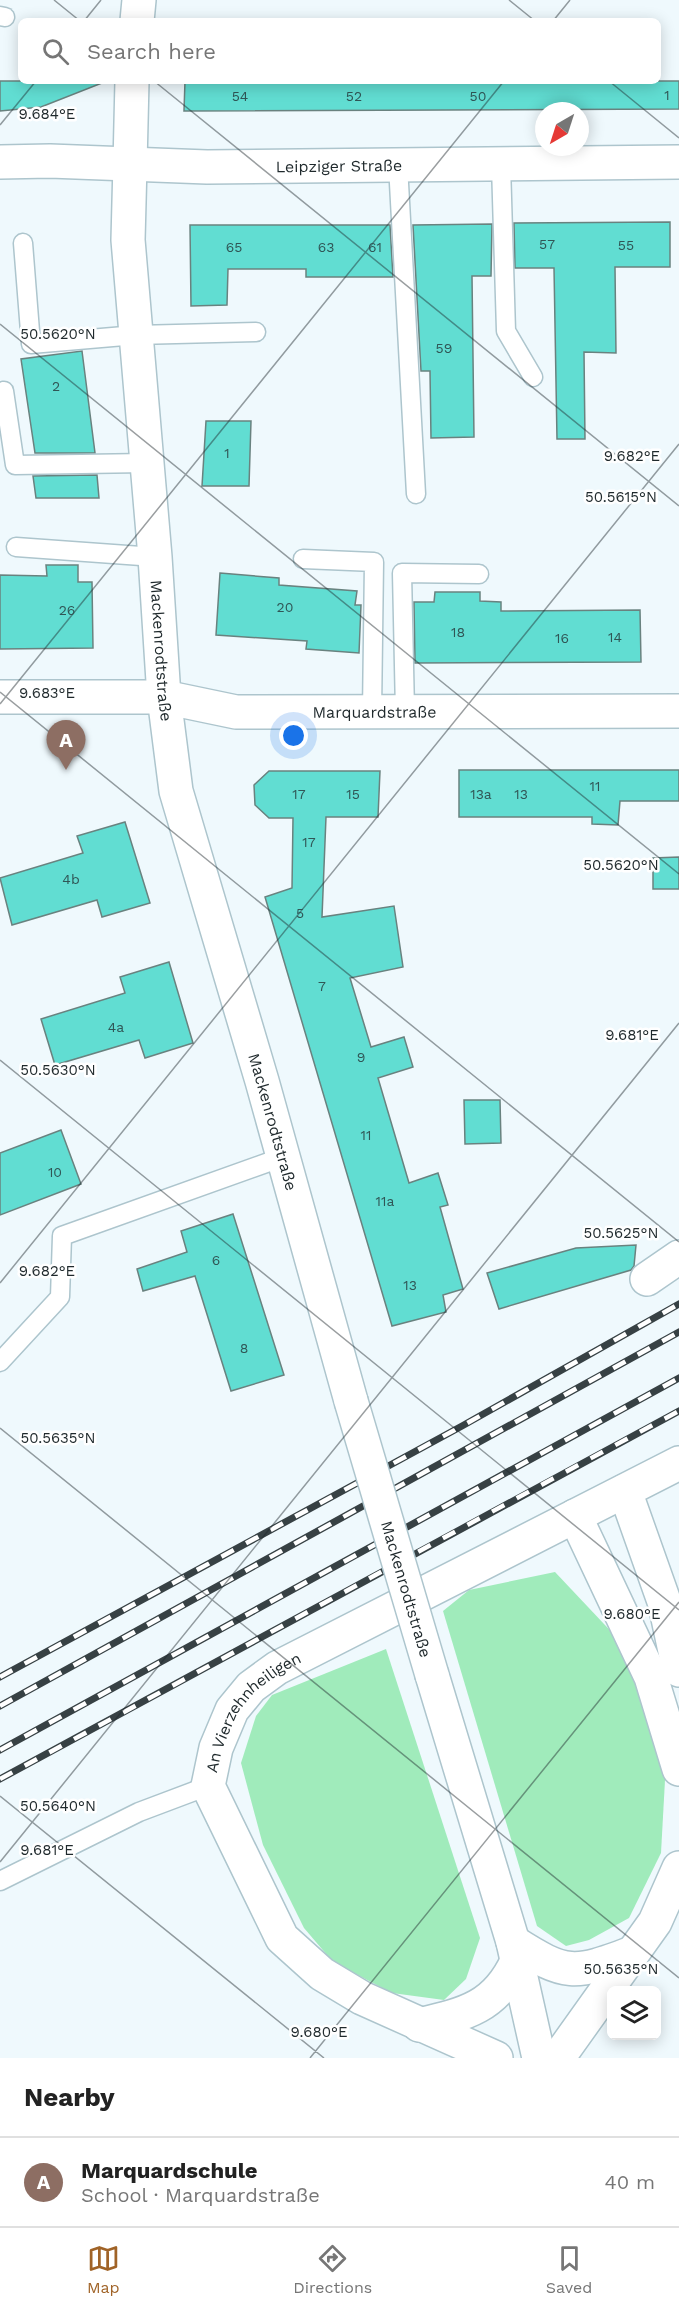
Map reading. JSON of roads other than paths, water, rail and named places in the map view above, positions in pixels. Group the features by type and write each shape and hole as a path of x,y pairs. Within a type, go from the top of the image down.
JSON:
{"street":[{"path":"137,18 140,0"},
{"name":"Mackenrodtstraße","path":"132,84 128,240 155,556 164,697 177,799 283,1157 351,1401 515,1952 538,2058"},
{"name":"Leipziger Straße","path":"0,162 207,167 679,162"},
{"name":"Marquardstraße","path":"0,697 164,697 236,712 679,711"},
{"path":"647,1279 679,1257"},
{"name":"An Vierzehnheiligen","path":"496,2058 362,1998 322,1974 282,1938 208,1786 216,1748 232,1710 251,1687 277,1668 679,1463"},
{"path":"625,1491 665,1604 679,1670"},
{"path":"575,1516 651,1677 679,1769"},
{"path":"558,2058 654,1922 679,1868"},
{"path":"419,2025 476,2009 507,1982 515,1952 564,1969 590,1969 632,1953"}],"lane":[{"path":"398,165 416,494"},
{"path":"501,165 506,331 533,377"},
{"path":"23,243 31,344 136,335 256,332"},
{"path":"4,391 15,465 147,463"},
{"path":"15,547 155,556"},
{"path":"303,559 374,562 372,712"},
{"path":"405,712 402,573 479,574"},
{"path":"0,1362 60,1297 62,1236 283,1157"},
{"path":"0,1881 139,1812 208,1786"}],"railway":[{"path":"0,1677 462,1426 679,1304"},
{"path":"0,1706 679,1332"},
{"path":"0,1750 679,1378"},
{"path":"0,1779 679,1411"}],"place":[{"name":"Marquardschule","path":"66,770"}]}
